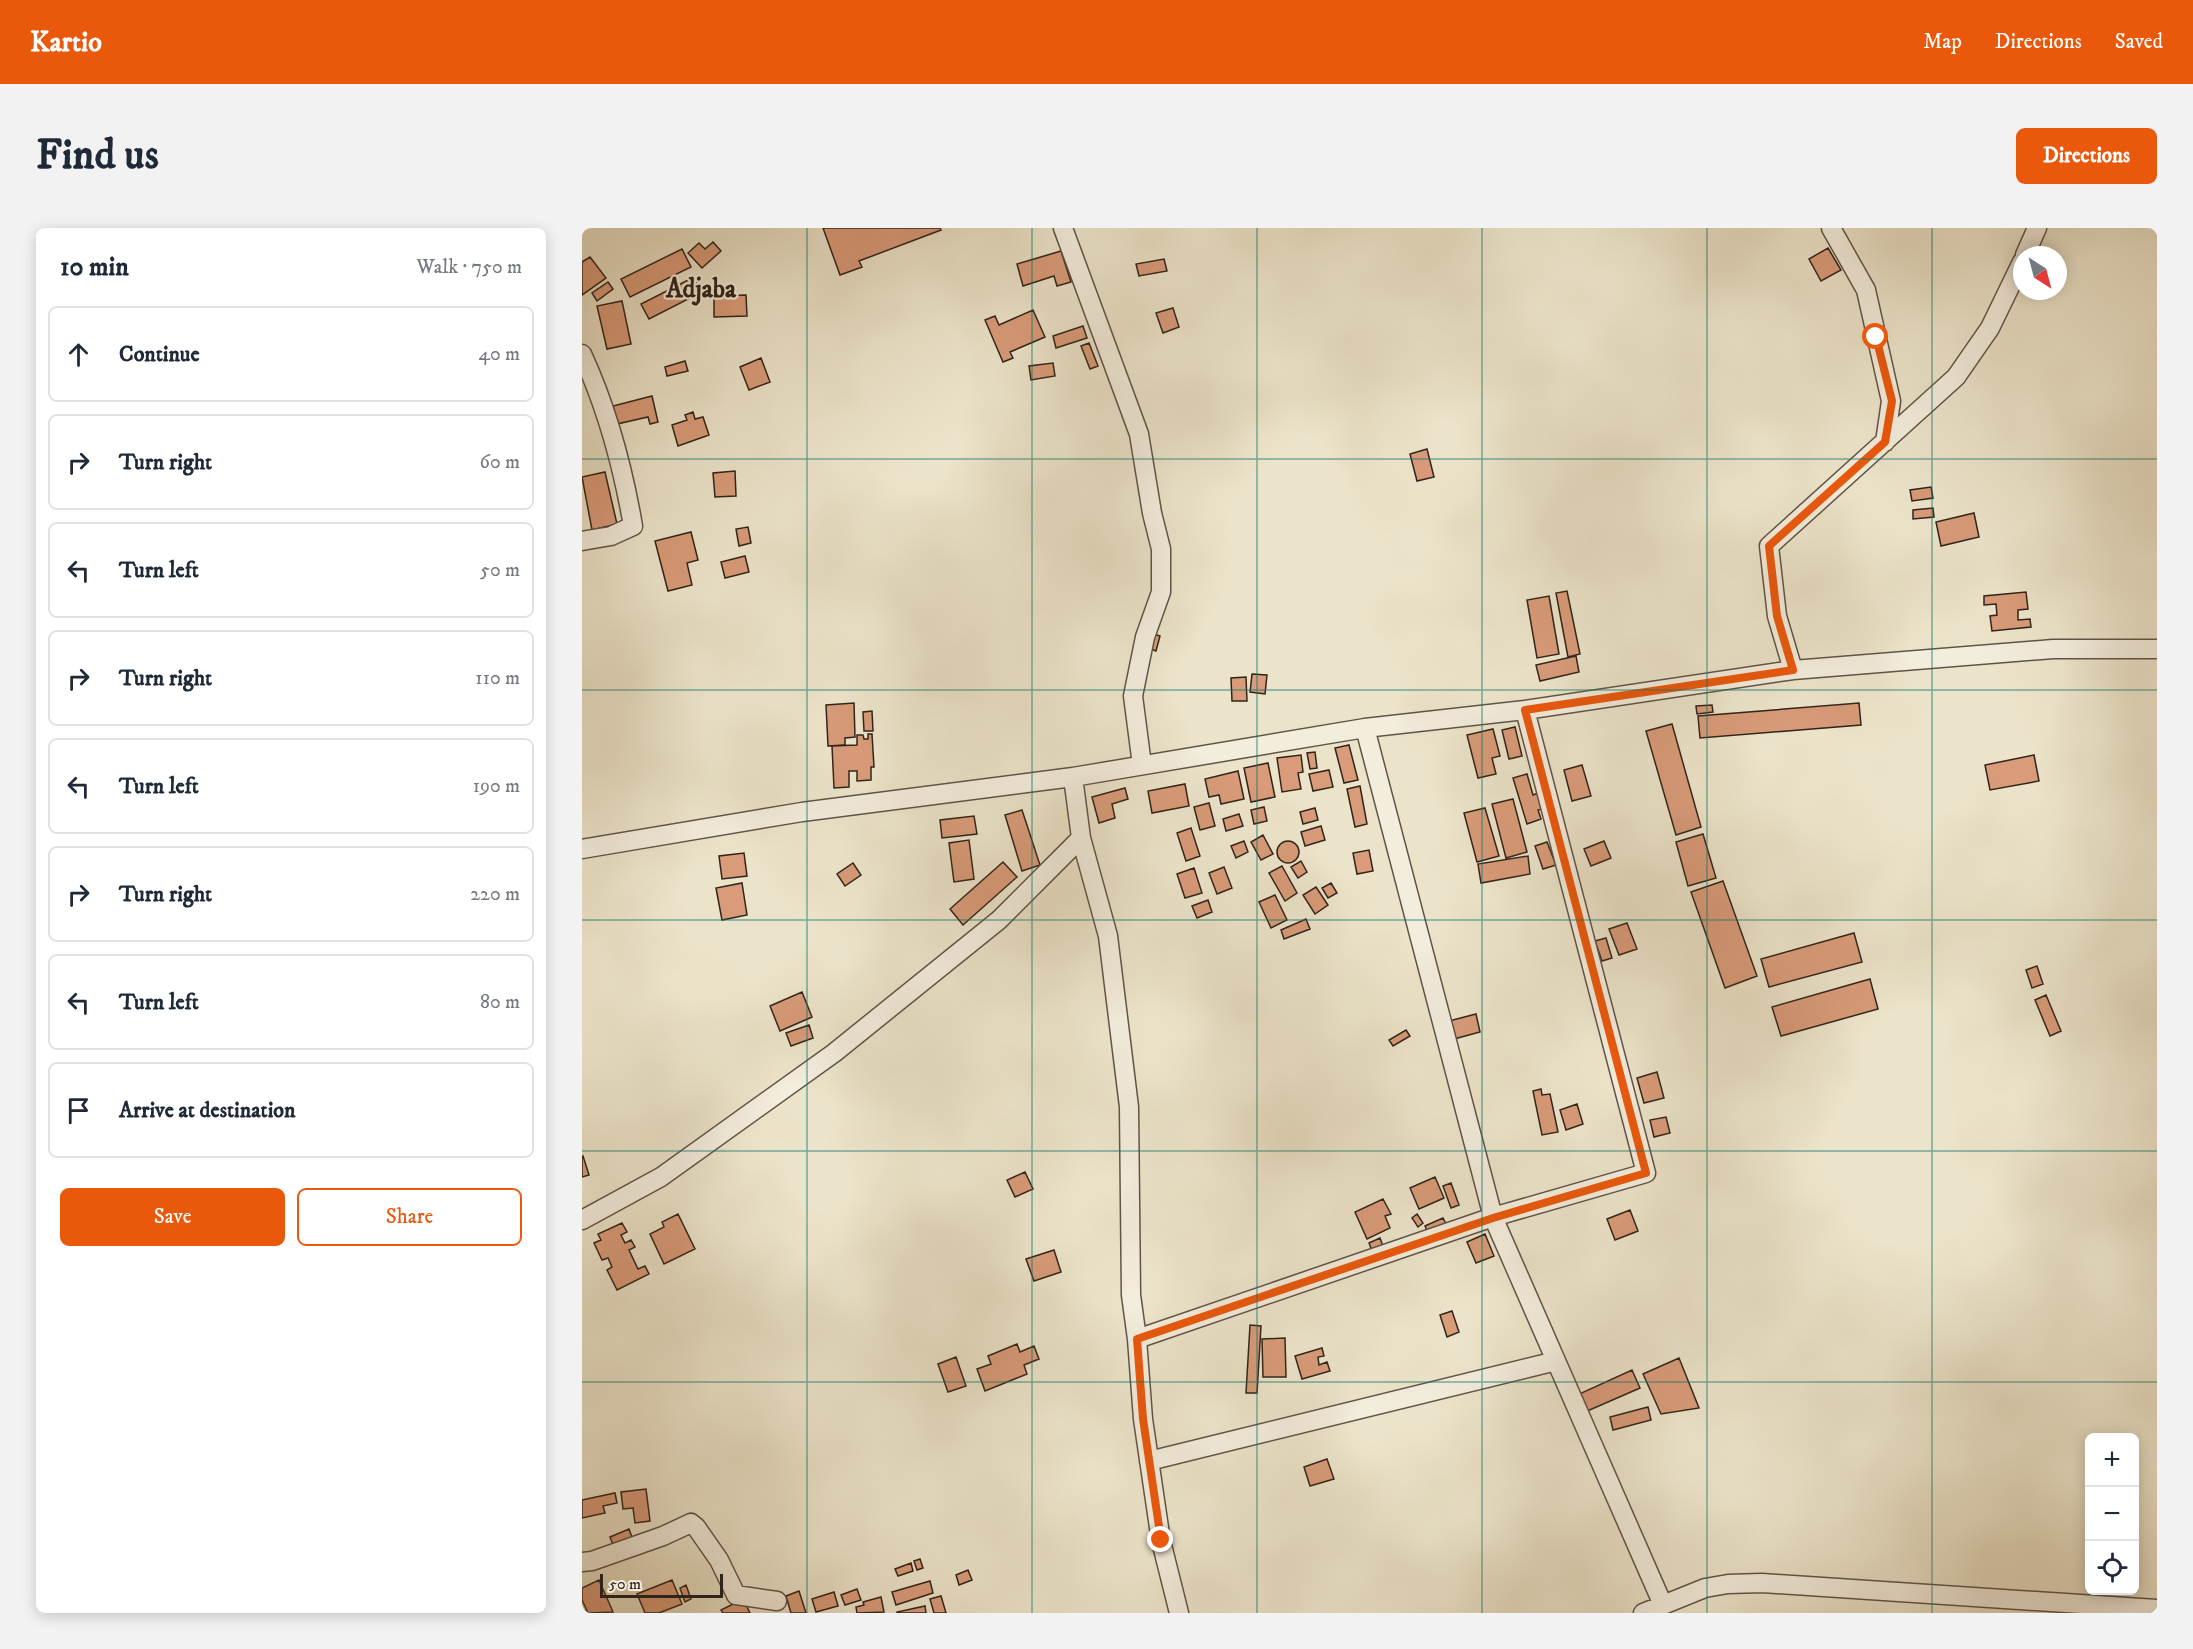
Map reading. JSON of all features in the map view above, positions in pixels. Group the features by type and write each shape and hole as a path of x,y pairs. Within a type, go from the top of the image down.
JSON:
{"street":[{"path":"1063,228 1139,434 1152,513 1161,549 1161,592 1145,637 1133,696 1142,765"},
{"path":"1830,228 1866,290 1892,401 1885,442"},
{"path":"2029,246 2037,228"},
{"path":"1793,670 1777,616 1769,546 1956,377 1990,328 2013,281"},
{"path":"582,354 590,371 620,463 633,526 611,536 582,542"},
{"path":"582,849 802,812 1073,777 1365,728 1525,710 1793,670 2053,649 2157,649"},
{"path":"1137,1339 1493,1218 1646,1173 1525,710"},
{"path":"1365,728 1493,1218 1663,1605"},
{"path":"1073,777 1081,838 1108,936 1129,1107 1131,1295 1143,1419 1161,1540 1179,1613"},
{"path":"582,1220 661,1177 834,1053 999,921 1081,838"},
{"path":"1149,1461 1556,1361"},
{"path":"582,1562 592,1561 663,1536 691,1523 719,1560 736,1595 777,1601"},
{"path":"1643,1613 1705,1588 1728,1584 1762,1583 2157,1609"}],"building":[{"path":"823,228 940,228 941,230 859,261 862,267 840,275"},
{"path":"713,242 721,251 702,268 688,253 699,243 705,249"},
{"path":"1828,248 1841,270 1821,281 1809,259"},
{"path":"682,249 691,267 630,297 621,279"},
{"path":"1061,251 1071,282 1057,286 1054,276 1023,286 1017,264"},
{"path":"590,257 606,278 582,295 582,262"},
{"path":"1164,259 1167,271 1139,276 1136,264"},
{"path":"694,277 702,292 649,319 641,304"},
{"path":"608,282 613,289 597,301 592,293"},
{"path":"746,295 747,316 714,317 714,296"},
{"path":"622,301 631,344 607,349 597,306"},
{"path":"1173,308 1179,327 1163,333 1156,313"},
{"path":"1033,310 1045,337 1010,352 1013,358 1003,362 985,320 995,316 999,325"},
{"path":"1083,326 1087,338 1056,348 1053,336"},
{"path":"1089,343 1098,366 1090,369 1081,346"},
{"path":"761,358 770,382 749,390 740,367"},
{"path":"685,361 688,371 667,376 665,367"},
{"path":"1053,363 1055,376 1031,380 1029,366"},
{"path":"652,396 658,422 650,424 648,417 617,424 613,406"},
{"path":"693,412 695,419 703,417 709,435 678,446 672,425 687,420 685,415"},
{"path":"1427,449 1434,477 1417,481 1410,454"},
{"path":"735,471 736,496 715,497 713,473"},
{"path":"605,472 617,524 592,530 582,477"},
{"path":"1931,487 1933,498 1912,501 1910,490"},
{"path":"1933,508 1934,517 1913,519 1913,510"},
{"path":"1974,513 1979,537 1941,546 1936,522"},
{"path":"748,527 751,543 739,546 736,529"},
{"path":"691,532 698,560 687,563 692,585 668,591 655,541"},
{"path":"745,556 749,572 725,578 721,562"},
{"path":"1567,591 1580,654 1568,657 1556,593"},
{"path":"2026,592 2028,609 2018,610 2018,620 2030,619 2031,627 1992,631 1990,616 1997,615 1996,604 1984,605 1984,596"},
{"path":"1549,596 1559,654 1537,658 1527,600"},
{"path":"1154,634 1160,636 1156,651 1151,649"},
{"path":"1576,656 1579,672 1540,681 1536,665"},
{"path":"1252,674 1267,675 1265,694 1250,692"},
{"path":"1246,677 1247,701 1232,701 1231,678"},
{"path":"854,703 855,737 845,738 845,745 828,746 826,705"},
{"path":"1859,703 1861,725 1700,738 1698,716"},
{"path":"1712,705 1713,712 1697,714 1696,706"},
{"path":"872,711 873,731 864,731 863,712"},
{"path":"1672,724 1701,827 1676,835 1646,731"},
{"path":"1515,727 1522,756 1509,759 1502,730"},
{"path":"1493,729 1500,756 1492,758 1496,774 1478,778 1467,735"},
{"path":"868,734 872,734 874,767 871,767 871,780 857,781 857,771 849,771 849,787 834,788 832,746 857,745 857,735 863,735 864,739 868,739"},
{"path":"1349,745 1358,780 1344,783 1335,748"},
{"path":"1315,752 1317,768 1310,769 1307,753"},
{"path":"1301,755 1303,772 1298,773 1301,789 1282,792 1277,758"},
{"path":"2034,755 2039,781 1990,790 1985,765"},
{"path":"1268,763 1275,797 1251,802 1244,768"},
{"path":"1582,765 1591,796 1572,801 1564,770"},
{"path":"1329,770 1333,787 1313,791 1309,774"},
{"path":"1238,771 1244,799 1221,804 1219,795 1209,797 1205,779"},
{"path":"1527,774 1533,795 1538,793 1543,809 1538,810 1541,819 1527,824 1513,778"},
{"path":"1185,784 1189,806 1152,813 1148,791"},
{"path":"1360,786 1367,824 1355,827 1347,789"},
{"path":"1125,788 1128,799 1112,804 1115,818 1099,823 1092,797"},
{"path":"1513,799 1527,852 1506,858 1492,804"},
{"path":"1209,803 1215,826 1200,830 1194,807"},
{"path":"1264,807 1267,821 1254,824 1251,810"},
{"path":"1315,808 1318,820 1303,824 1300,812"},
{"path":"1485,808 1499,856 1477,862 1464,813"},
{"path":"1022,810 1040,865 1022,871 1005,815"},
{"path":"1239,814 1243,826 1226,831 1223,819"},
{"path":"974,816 977,834 942,838 940,820"},
{"path":"1321,826 1325,840 1305,846 1301,832"},
{"path":"1191,828 1200,856 1186,861 1177,833"},
{"path":"1703,834 1716,878 1688,886 1676,842"},
{"path":"1263,835 1273,854 1261,860 1251,842"},
{"path":"969,840 974,879 954,882 949,843"},
{"path":"1244,841 1248,852 1236,858 1231,846"},
{"path":"1288,841 1296,844 1299,852 1296,860 1288,863 1280,860 1277,852 1280,844"},
{"path":"1604,841 1611,858 1591,866 1584,849"},
{"path":"1547,842 1556,865 1543,869 1535,846"},
{"path":"1369,850 1373,871 1357,874 1353,853"},
{"path":"744,853 747,876 722,879 719,856"},
{"path":"1528,856 1530,874 1481,883 1478,864"},
{"path":"1301,861 1307,872 1298,878 1291,867"},
{"path":"1003,862 1017,877 963,925 950,909"},
{"path":"853,863 861,875 845,886 837,874"},
{"path":"1282,866 1297,893 1285,901 1269,873"},
{"path":"1224,867 1232,888 1217,894 1209,873"},
{"path":"1194,868 1202,893 1185,898 1177,874"},
{"path":"1723,881 1757,976 1725,988 1691,892"},
{"path":"742,883 747,915 722,920 716,888"},
{"path":"1331,883 1337,893 1328,898 1322,888"},
{"path":"1316,887 1328,905 1315,914 1303,895"},
{"path":"1275,895 1287,920 1271,928 1259,902"},
{"path":"1208,900 1212,912 1197,918 1192,906"},
{"path":"1306,919 1310,929 1284,939 1281,930"},
{"path":"1627,923 1637,949 1619,955 1609,929"},
{"path":"1854,933 1862,962 1769,987 1761,959"},
{"path":"1606,938 1612,958 1602,961 1595,941"},
{"path":"2037,966 2043,984 2032,988 2026,970"},
{"path":"1870,979 1878,1009 1781,1036 1772,1007"},
{"path":"802,992 812,1017 780,1031 770,1006"},
{"path":"2046,995 2061,1031 2050,1036 2035,1000"},
{"path":"1476,1014 1480,1032 1454,1039 1449,1021"},
{"path":"809,1025 813,1038 791,1046 786,1033"},
{"path":"1406,1030 1410,1036 1393,1046 1389,1040"},
{"path":"1657,1072 1664,1098 1644,1103 1637,1078"},
{"path":"1541,1089 1542,1095 1550,1094 1558,1132 1542,1135 1533,1091"},
{"path":"1577,1104 1583,1124 1566,1130 1560,1110"},
{"path":"1666,1117 1670,1133 1654,1137 1650,1120"},
{"path":"582,1157 589,1175 582,1177"},
{"path":"1025,1172 1033,1189 1015,1197 1007,1180"},
{"path":"1435,1177 1444,1198 1419,1209 1410,1188"},
{"path":"1451,1183 1459,1205 1451,1208 1443,1186"},
{"path":"1383,1199 1391,1214 1385,1216 1390,1228 1367,1239 1355,1212"},
{"path":"1630,1210 1638,1231 1615,1240 1607,1219"},
{"path":"678,1214 695,1249 664,1264 650,1234 664,1227 662,1222"},
{"path":"1417,1214 1423,1223 1418,1227 1412,1218"},
{"path":"1443,1218 1447,1226 1429,1235 1425,1226"},
{"path":"622,1223 627,1232 621,1235 625,1243 631,1240 635,1247 629,1250 638,1269 645,1266 649,1274 617,1290 607,1270 612,1267 608,1258 602,1260 594,1243 601,1240 598,1234"},
{"path":"1485,1234 1494,1256 1476,1263 1467,1242"},
{"path":"1380,1238 1383,1246 1372,1251 1369,1243"},
{"path":"1054,1250 1061,1272 1034,1281 1026,1259"},
{"path":"1452,1311 1459,1332 1447,1337 1440,1315"},
{"path":"1250,1325 1261,1326 1257,1393 1246,1393"},
{"path":"1285,1338 1286,1377 1263,1377 1262,1339"},
{"path":"1017,1344 1020,1352 1034,1346 1039,1359 1024,1365 1027,1374 985,1391 977,1369 991,1364 988,1356"},
{"path":"1322,1348 1324,1356 1318,1357 1319,1365 1327,1362 1330,1371 1302,1379 1295,1356"},
{"path":"956,1357 966,1386 948,1392 938,1364"},
{"path":"1679,1358 1699,1408 1661,1414 1643,1374"},
{"path":"1632,1370 1640,1388 1585,1412 1577,1395"},
{"path":"1648,1407 1651,1420 1613,1430 1610,1417"},
{"path":"1327,1459 1334,1479 1310,1486 1304,1467"},
{"path":"646,1489 650,1521 635,1523 633,1508 623,1509 621,1492"},
{"path":"615,1493 617,1503 603,1506 605,1513 582,1518 582,1500"},
{"path":"629,1529 633,1540 614,1547 610,1537"},
{"path":"920,1559 923,1568 917,1570 914,1561"},
{"path":"911,1563 913,1571 898,1576 895,1569"},
{"path":"968,1570 972,1580 959,1585 956,1575"},
{"path":"599,1580 613,1612 588,1613 582,1600 582,1588"},
{"path":"672,1580 682,1604 659,1613 645,1613 637,1594"},
{"path":"930,1581 933,1593 896,1605 892,1592"},
{"path":"686,1585 691,1599 685,1602 680,1588"},
{"path":"857,1589 861,1600 845,1605 841,1595"},
{"path":"799,1591 806,1613 791,1613 786,1596"},
{"path":"834,1592 838,1606 816,1612 812,1599"},
{"path":"941,1596 946,1613 934,1613 930,1599"},
{"path":"881,1597 884,1612 857,1613 856,1607 864,1605 863,1602"},
{"path":"743,1599 750,1613 723,1613 721,1610"},
{"path":"925,1606 926,1613 897,1613 897,1612"}],"district":[{"name":"Adjaba","path":"701,288"}],"route":[{"path":"1161,1540 1143,1419 1137,1339 1493,1218 1646,1173 1525,710 1793,670 1777,616 1769,546 1885,442 1892,401 1876,337"}]}
